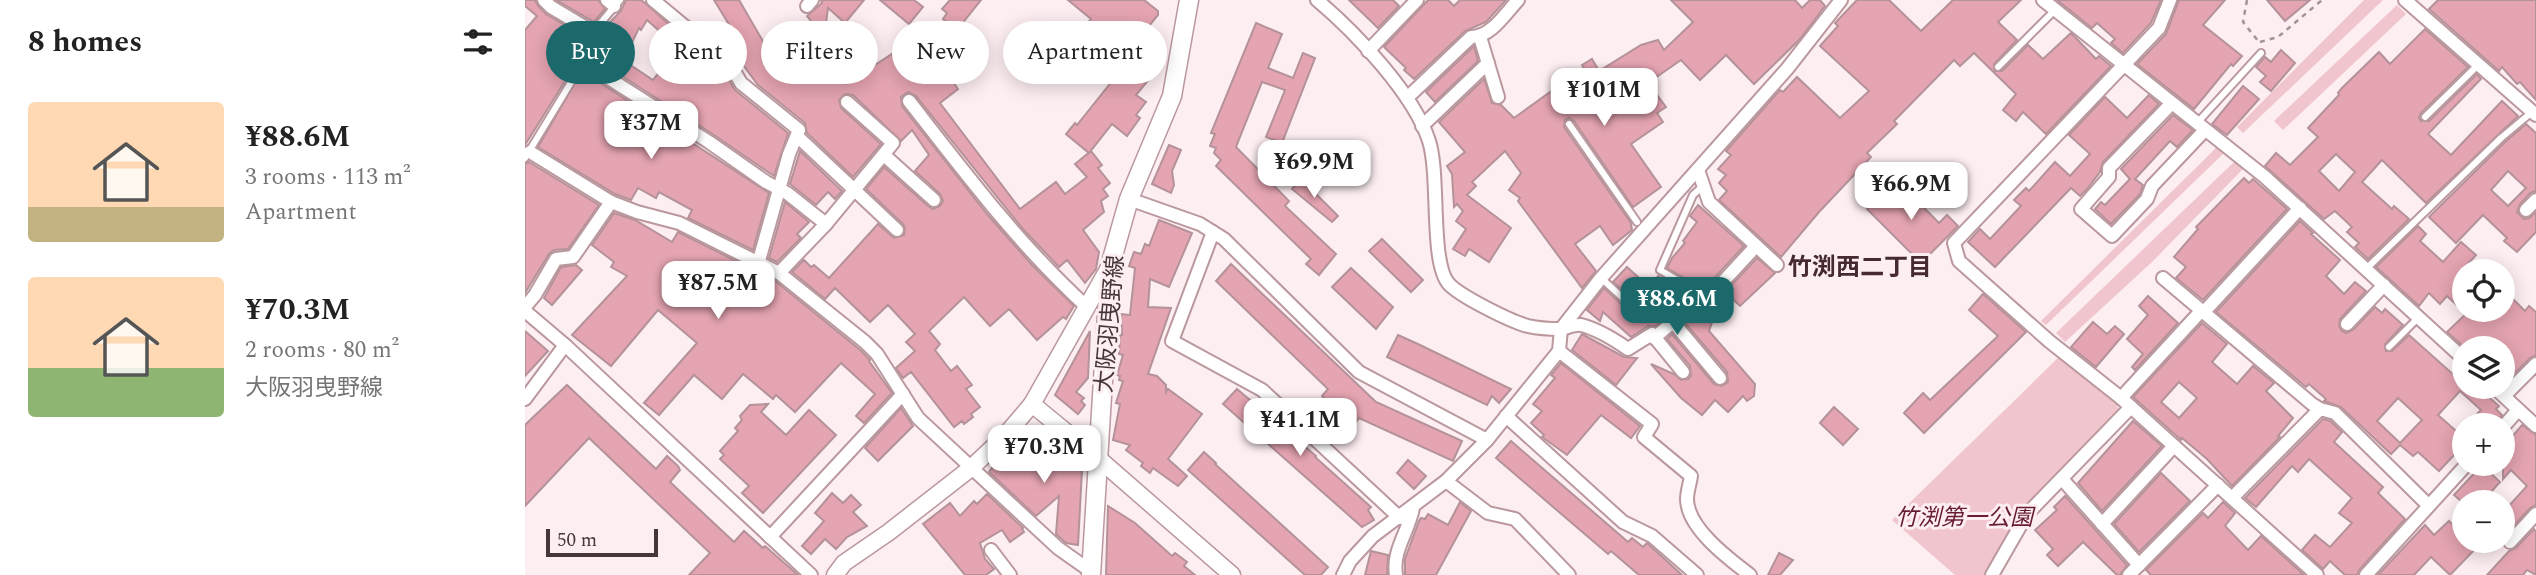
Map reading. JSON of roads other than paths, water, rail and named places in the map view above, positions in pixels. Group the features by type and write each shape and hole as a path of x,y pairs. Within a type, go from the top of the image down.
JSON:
{"main road":[{"name":"大阪羽曳野線","path":"1091,573 1110,266 1129,199 1171,96 1189,0"}],"street":[{"path":"544,0 575,21"},
{"path":"653,0 730,64 741,83 799,130 758,264"},
{"path":"1317,0 1368,51 1407,98 1429,141 1434,162 1440,262 1447,283 1466,298 1527,326 1561,329 1579,324 1616,340 1628,349 1652,334 1683,372"},
{"path":"1368,51 1417,0"},
{"path":"1407,98 1471,37 1481,37 1492,29 1518,0"},
{"path":"2043,0 2265,177 2452,348"},
{"path":"2170,0 2159,28 1954,243 1959,261 2049,341 2126,403 2317,575"},
{"path":"2405,0 2535,112"},
{"path":"1343,575 1350,561 1373,536 1446,481 1487,440 1559,351 1561,329 1601,278 1787,69 1833,3"},
{"path":"1481,37 1498,97"},
{"path":"1422,126 1488,63"},
{"path":"617,84 779,189 826,224"},
{"path":"909,101 1010,230 1087,307"},
{"path":"779,273 826,224 894,143 847,103"},
{"path":"2172,103 2109,167 2109,177 2081,209 2112,236 2147,199 2152,187 2201,127"},
{"path":"797,136 897,230"},
{"path":"528,155 611,202 679,223 779,273 865,342 877,354 918,418 1058,548 1091,573"},
{"path":"884,155 934,200"},
{"path":"1697,170 1709,202 1777,265"},
{"path":"1129,199 1200,224 1224,239 1359,372 1487,440"},
{"path":"611,202 573,257 556,259 525,309 811,575"},
{"path":"1992,575 2027,514 2061,479 2202,312 2300,208"},
{"path":"1213,232 1172,341 1262,390 1400,518"},
{"path":"1708,298 1756,246"},
{"path":"835,575 845,563 971,468 1005,437 1032,404 1110,266"},
{"path":"2163,278 2320,410 2335,413 2428,505"},
{"path":"2347,324 2384,285"},
{"path":"1654,338 1673,322 1720,378"},
{"path":"525,398 565,345"},
{"path":"1559,351 1652,424 1644,437 1691,476 1687,498 1705,538 1750,575"},
{"path":"2515,385 2536,364"},
{"path":"770,537 903,394"},
{"path":"2507,399 2536,426"},
{"path":"1032,404 1231,575"},
{"path":"2232,498 2320,410"},
{"path":"2515,413 2518,410"},
{"path":"1506,416 1623,522 1652,536 1697,575"},
{"path":"2102,524 2174,446"},
{"path":"2366,575 2456,476"},
{"path":"2061,479 2139,565"},
{"path":"1446,481 1488,513 1515,519 1569,575"},
{"path":"2129,575 2218,485"},
{"path":"1396,575 1397,551 1411,521 1413,508"},
{"path":"2515,537 2536,514"},
{"path":"991,550 1010,575"}],"lane":[{"path":"601,21 614,2"},
{"path":"1998,67 2055,10"},
{"path":"2201,127 2261,53"},
{"path":"2425,117 2478,65"},
{"path":"528,155 567,84"},
{"path":"2366,270 2501,138 2535,112"},
{"path":"1569,124 1637,222"},
{"path":"1703,186 1693,195 1660,270 1708,298"},
{"path":"1601,278 1624,299"},
{"path":"2389,347 2419,317"}],"district":[{"name":"竹渕西二丁目","path":"1860,267"}],"park label":[{"name":"竹渕第一公園","path":"1964,517"}]}
